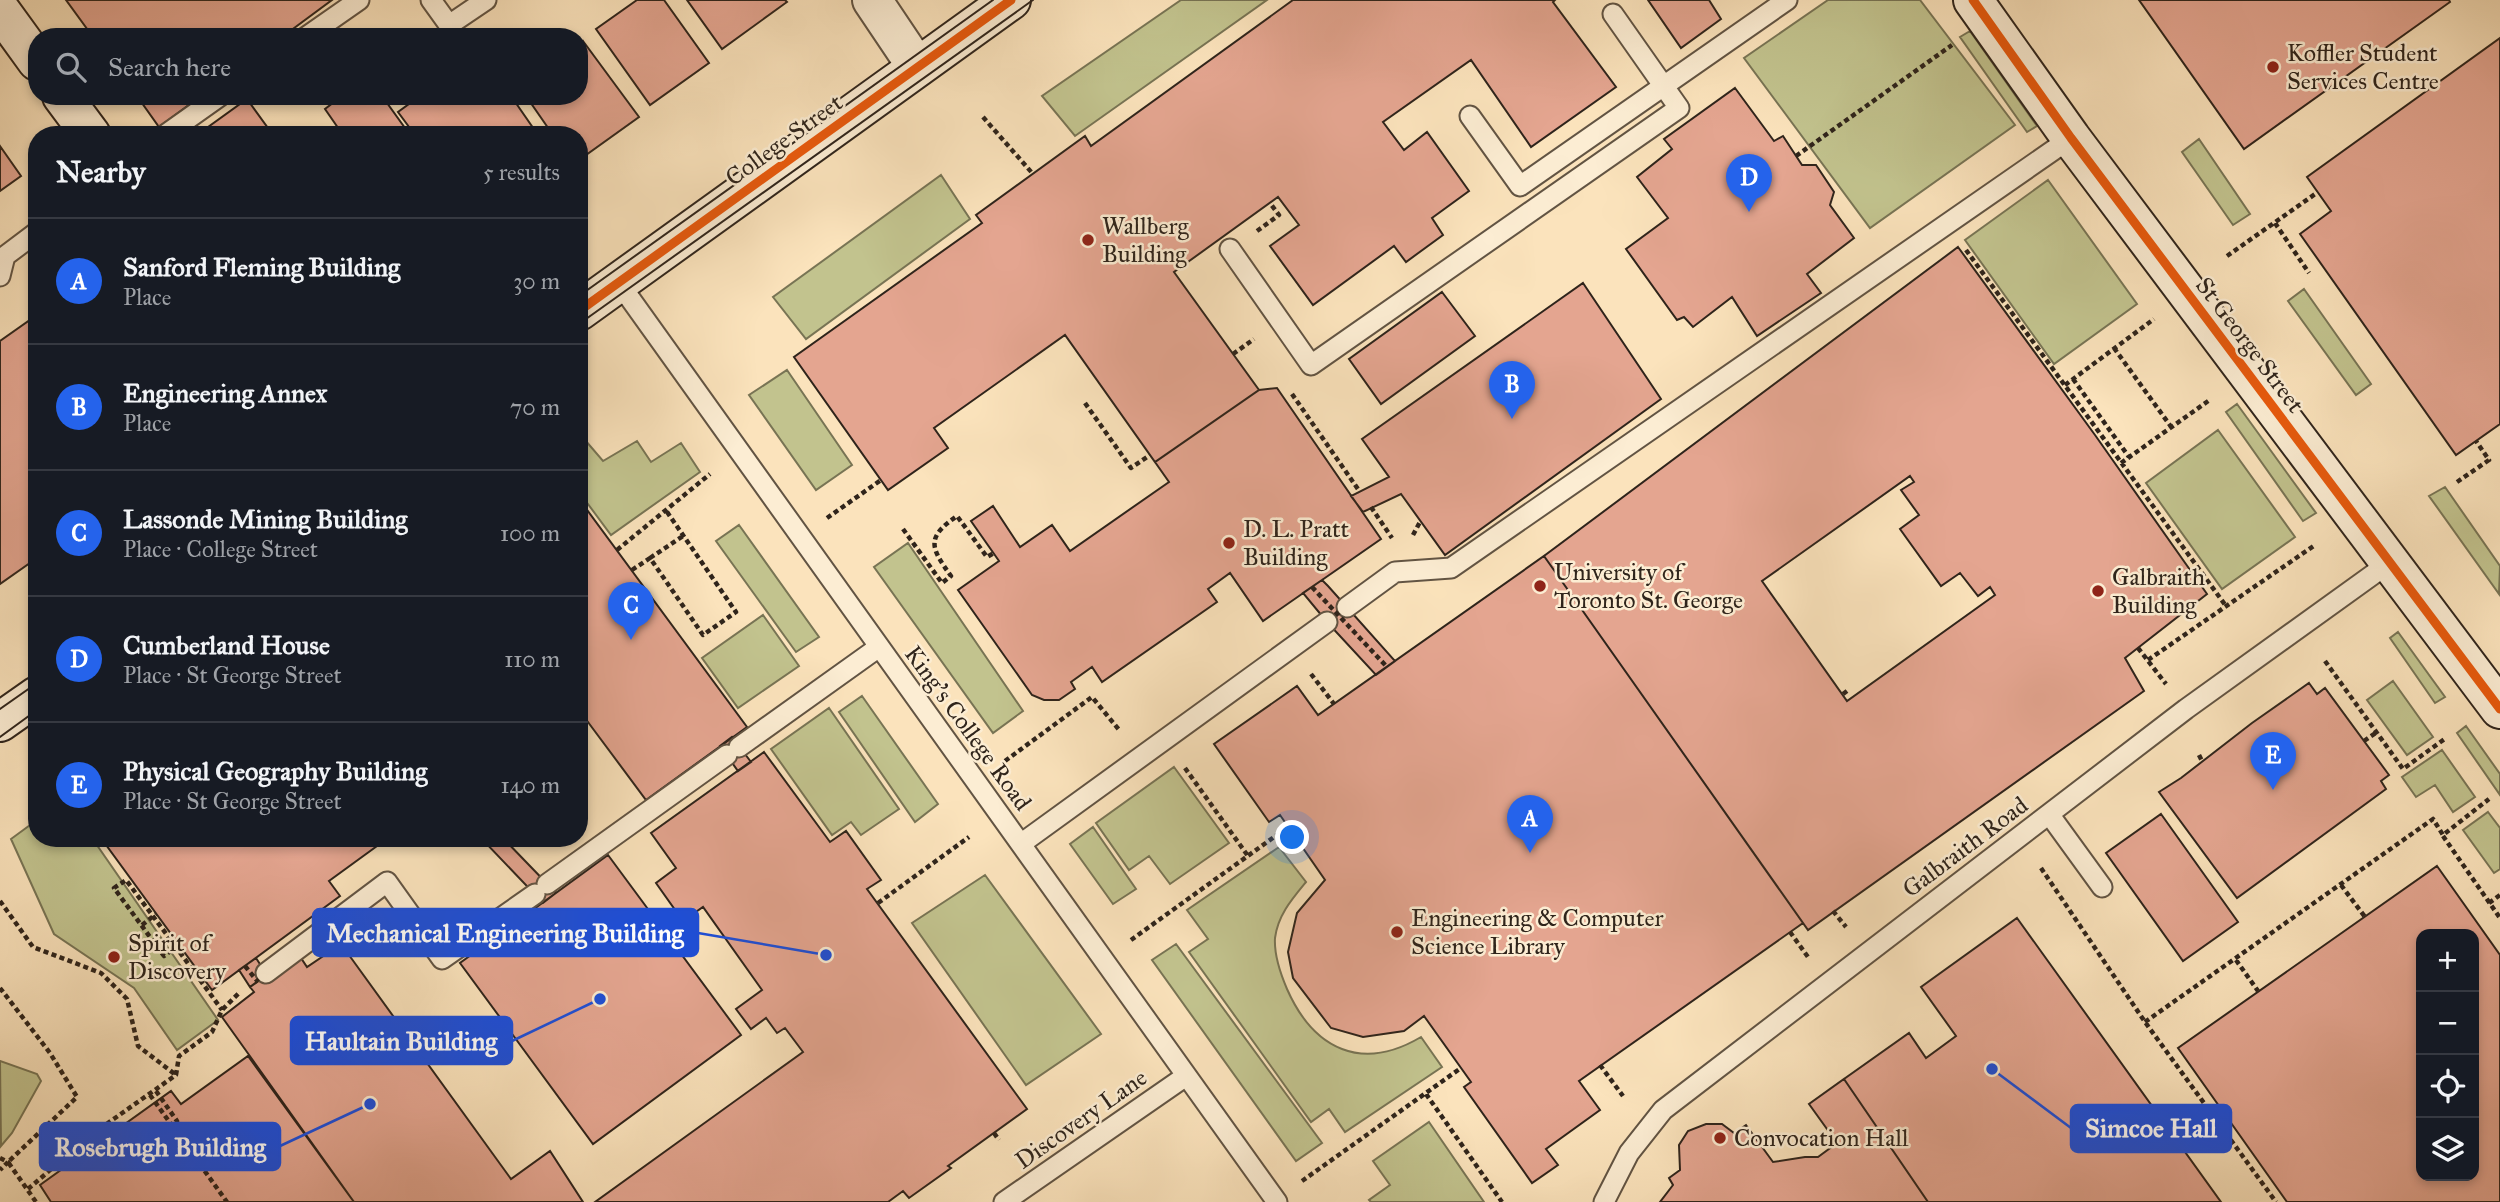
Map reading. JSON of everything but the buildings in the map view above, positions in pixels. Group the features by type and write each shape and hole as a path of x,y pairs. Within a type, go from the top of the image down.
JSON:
{"street":[{"path":"873,0 917,68"},
{"name":"College Street","path":"588,305 1011,0"},
{"name":"St George Street","path":"1973,0 2071,138 2500,709"},
{"path":"0,10 28,49"},
{"path":"69,105 84,126"},
{"path":"0,722 28,702"}],"lane":[{"path":"319,28 359,0"},
{"path":"431,0 449,25 486,0"},
{"path":"1470,116 1520,186 1787,0"},
{"path":"1230,249 1311,365 1679,108 1613,15"},
{"path":"178,126 207,105"},
{"path":"1347,607 1395,572 1451,568 2071,138"},
{"path":"0,276 5,256 28,239"},
{"name":"King's College Road","path":"619,283 1277,1202"},
{"name":"Galbraith Road","path":"1604,1202 1629,1153 1663,1111 2186,709 2389,563"},
{"path":"1022,843 1327,622"},
{"path":"262,977 387,882 442,959 879,647"},
{"path":"2049,814 2102,887"},
{"name":"Discovery Lane","path":"1004,1202 1186,1076"}],"path":[{"path":"1796,156 1958,40"},
{"path":"983,117 1033,174"},
{"path":"2227,256 2318,192"},
{"path":"2275,223 2309,273"},
{"path":"1947,224 2065,384 2097,433 2226,606"},
{"path":"2065,384 2154,318"},
{"path":"2114,348 2172,428"},
{"path":"1311,365 1284,383 1360,492"},
{"path":"2073,379 2129,457"},
{"path":"2121,463 2211,399"},
{"path":"1085,403 1131,468 1150,455"},
{"path":"2457,482 2489,460 2476,440"},
{"path":"617,550 710,474"},
{"path":"826,519 881,480"},
{"path":"1371,508 1399,547"},
{"path":"650,558 703,635 736,611 665,509"},
{"path":"903,529 942,583 951,576 936,556 933,546 938,531 957,516 987,557 994,553"},
{"path":"632,570 683,536"},
{"path":"2148,660 2315,545"},
{"path":"1312,587 1387,667"},
{"path":"2138,648 2186,709"},
{"path":"2325,661 2403,769 2446,738"},
{"path":"1001,763 1092,697 1122,733"},
{"path":"2364,741 2377,732"},
{"path":"2199,755 2202,761"},
{"path":"1179,759 1248,856"},
{"path":"2443,835 2489,799"},
{"path":"2146,1022 2433,819 2500,918"},
{"path":"1128,943 1288,827"},
{"path":"878,903 969,837"},
{"path":"2018,837 2146,1022 2276,1202"},
{"path":"176,947 164,956 114,888 126,880 176,947 222,1010"},
{"path":"2341,885 2365,917"},
{"path":"2489,903 2500,895"},
{"path":"0,901 33,947 101,973 127,999 138,1046 176,1075"},
{"path":"1833,911 1849,931"},
{"path":"142,925 156,914"},
{"path":"1790,932 1810,959"},
{"path":"2236,960 2258,991"},
{"path":"245,966 262,977"},
{"path":"27,1189 91,1135 176,1075 179,1056 212,1032 222,1010 249,985"},
{"path":"0,988 50,1053 77,1097 0,1170"},
{"path":"1600,1065 1623,1096"},
{"path":"1301,1181 1461,1068"},
{"path":"156,1091 177,1121 172,1124"},
{"path":"1426,1094 1502,1202"},
{"path":"150,1095 227,1202"},
{"path":"994,1133 999,1140"},
{"path":"0,1158 8,1162 36,1202"}],"green space":[{"path":"1181,0 1267,0 1075,136 1042,96"},
{"path":"1828,0 1920,0 2015,125 1870,228 1744,58"},
{"path":"1970,31 2037,126 2027,132 1960,37"},
{"path":"2199,139 2250,214 2233,225 2182,152"},
{"path":"941,175 970,219 806,339 773,297"},
{"path":"2048,180 2137,304 2054,364 1965,240"},
{"path":"2304,289 2371,384 2356,395 2288,301"},
{"path":"787,370 852,465 816,490 749,395"},
{"path":"2237,404 2316,513 2303,521 2226,412"},
{"path":"2218,430 2295,537 2222,589 2146,483"},
{"path":"637,441 651,462 681,443 700,472 611,535 588,504 588,444 603,461"},
{"path":"2445,487 2500,566 2499,594 2429,496"},
{"path":"739,525 819,637 796,652 716,541"},
{"path":"908,543 1023,711 993,733 874,567"},
{"path":"763,615 799,666 738,708 702,658"},
{"path":"2398,632 2445,697 2435,703 2390,638"},
{"path":"2393,681 2433,737 2407,755 2367,700"},
{"path":"862,696 938,804 915,822 839,712"},
{"path":"829,708 899,809 861,835 851,822 832,835 771,749"},
{"path":"2466,726 2500,774 2500,795 2457,733"},
{"path":"2442,750 2475,797 2453,812 2435,785 2416,797 2402,777"},
{"path":"1174,767 1229,843 1170,884 1149,856 1129,870 1096,823"},
{"path":"2488,812 2500,828 2500,869 2494,873 2463,830"},
{"path":"28,827 28,847 98,847 218,1020 177,1050 134,988 54,934 11,839"},
{"path":"1093,827 1136,889 1113,904 1070,844"},
{"path":"1279,847 1306,882 1282,915 1275,938 1280,971 1298,1010 1326,1040 1342,1049 1360,1053 1379,1053 1421,1037 1442,1067 1345,1132 1329,1109 1311,1122 1189,952 1208,939 1187,910"},
{"path":"985,875 1101,1034 1026,1085 912,923"},
{"path":"1176,944 1322,1143 1296,1161 1152,960"},
{"path":"0,1061 37,1074 41,1081 12,1133 1,1146"},
{"path":"1429,1122 1484,1202 1371,1202 1369,1200 1390,1185 1373,1161"}],"tram line":[{"path":"588,290 993,0"},
{"path":"588,318 1033,0"},
{"path":"0,709 28,689"},
{"path":"0,737 28,717"}],"cycle path":[{"path":"588,305 1011,0"},
{"path":"1973,0 2071,138 2500,709"}],"place":[{"name":"Koffler Student Services Centre","path":"2273,67"},
{"name":"Cumberland House","path":"1749,212"},
{"name":"Wallberg Building","path":"1088,240"},
{"name":"Engineering Annex","path":"1512,419"},
{"name":"D. L. Pratt Building","path":"1229,543"},
{"name":"University of Toronto St. George","path":"1540,586"},
{"name":"Galbraith Building","path":"2098,591"},
{"name":"Lassonde Mining Building","path":"631,640"},
{"name":"Physical Geography Building","path":"2273,790"},
{"name":"Sanford Fleming Building","path":"1530,853"},
{"name":"Engineering & Computer Science Library","path":"1397,932"},
{"name":"Mechanical Engineering Building","path":"826,955"},
{"name":"Spirit of Discovery","path":"114,957"},
{"name":"Haultain Building","path":"600,999"},
{"name":"Simcoe Hall","path":"1992,1069"},
{"name":"Rosebrugh Building","path":"370,1104"},
{"name":"Convocation Hall","path":"1720,1138"}]}
